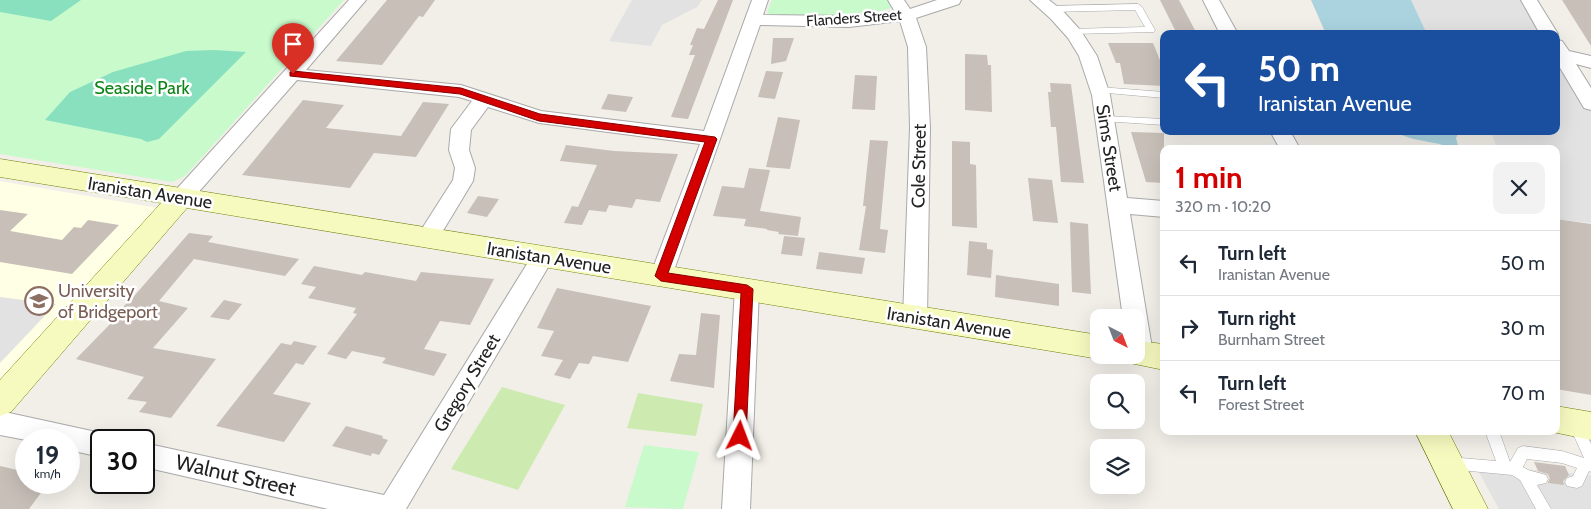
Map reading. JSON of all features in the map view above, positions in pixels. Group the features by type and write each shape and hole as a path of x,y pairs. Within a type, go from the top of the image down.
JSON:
{"street":[{"path":"0,402 358,0"},
{"path":"661,276 712,139 760,0"},
{"name":"Flanders Street","path":"753,20 814,23 901,7 953,0"},
{"path":"1211,0 1227,30"},
{"path":"1530,0 1548,30"},
{"name":"Sims Street","path":"1044,5 1072,31 1088,56 1099,90 1135,309"},
{"name":"Cole Street","path":"901,7 917,47 920,118 914,318"},
{"path":"1560,50 1591,62"},
{"path":"1560,52 1591,104"},
{"path":"293,74 461,91 539,118 712,139"},
{"path":"427,238 463,181 466,168 459,150 461,129 485,98"},
{"name":"Iranistan Avenue","path":"0,168 1090,346"},
{"path":"1118,205 1160,209"},
{"name":"Gregory Street","path":"391,509 543,257"},
{"path":"736,509 747,289"},
{"path":"0,422 90,442"},
{"path":"1433,435 1471,509"},
{"name":"Walnut Street","path":"155,457 386,509"}],"lane":[{"path":"1044,5 1138,7 1151,30 1072,31"},
{"path":"1099,90 1160,95"},
{"path":"1105,119 1160,122"},
{"path":"1574,423 1589,463"},
{"path":"1494,435 1515,471 1544,509"},
{"path":"1515,471 1523,452 1589,463"},
{"path":"1448,463 1515,471 1541,479"},
{"path":"1572,482 1577,482 1589,463"}],"shaded area":[{"path":"632,0 702,0 697,7 662,25 651,46 609,41"},
{"path":"1411,0 1527,0 1545,30 1425,30"},
{"path":"1560,56 1591,108 1591,223 1560,219 1560,145 1496,145 1492,135 1560,135"},
{"name":"University of Bridgeport","path":"0,181 158,208 0,390"},
{"path":"0,297 56,304 0,363"},
{"path":"1475,465 1591,475 1591,509 1499,509"}],"green space":[{"name":"Seaside Park","path":"0,0 344,0 185,176 172,182 0,154"},
{"path":"0,0 81,0 51,21 0,12"},
{"path":"772,0 891,0 894,7 881,11 832,16 771,16 767,13"},
{"path":"186,51 246,52 159,139 147,142 141,139 45,120 70,92 113,72"},
{"path":"502,387 565,405 518,490 451,469"},
{"path":"638,393 703,404 696,436 627,428"},
{"path":"644,445 699,452 683,509 625,507"}],"water":[{"path":"1311,0 1411,0 1425,30 1324,30"},
{"path":"1402,135 1457,135 1458,145 1441,145"}],"building":[{"path":"387,0 435,0 423,17 419,16 382,65 336,61"},
{"path":"718,0 733,0 688,119 671,117 695,55 689,55 693,45 690,45 697,28 704,29"},
{"path":"1160,0 1179,0 1195,30 1175,30"},
{"path":"1562,0 1591,0 1591,46"},
{"path":"773,38 794,38 786,61 771,64"},
{"path":"1108,43 1153,43 1160,60 1160,86 1124,84 1120,63 1116,63"},
{"path":"965,54 987,55 988,65 991,65 992,112 965,110"},
{"path":"766,71 783,72 775,99 758,97"},
{"path":"855,75 877,76 875,110 852,109"},
{"path":"1050,83 1071,84 1084,183 1061,182 1056,127 1051,127 1048,92 1051,92"},
{"path":"608,94 633,97 626,112 601,109"},
{"path":"303,100 344,105 326,128 401,136 423,102 449,104 416,157 374,153 350,188 242,175"},
{"path":"778,117 800,120 790,169 766,167"},
{"path":"1131,132 1160,133 1160,135 1164,135 1164,145 1160,145 1160,183 1146,182"},
{"path":"870,140 888,141 880,229 888,230 885,253 859,250 866,206 863,206"},
{"path":"952,141 970,142 970,164 976,165 977,228 952,226"},
{"path":"566,145 614,151 678,154 660,202 636,199 632,208 609,205 606,212 589,210 582,225 564,223 572,206 578,207 597,165 560,161"},
{"path":"749,168 770,170 760,211 801,217 798,236 778,234 779,232 767,229 744,226 746,219 713,216 722,186 744,188"},
{"path":"1028,178 1052,180 1058,223 1033,221"},
{"path":"478,196 499,199 487,217 467,213"},
{"path":"0,210 28,214 10,231 62,240 74,227 81,228 88,220 119,225 72,274 0,262"},
{"path":"1560,220 1591,224 1591,395 1560,390"},
{"path":"1070,222 1088,224 1091,294 1072,292"},
{"path":"189,233 213,236 208,242 299,259 285,276 194,259 159,301 188,308 153,348 216,359 171,418 139,412 147,402 127,399 144,377 76,359 114,320 111,319 135,295"},
{"path":"784,236 805,238 802,256 781,254"},
{"path":"969,241 987,243 987,249 993,250 991,278 967,275"},
{"path":"819,252 865,258 862,274 816,269"},
{"path":"314,266 362,275 365,272 416,281 421,272 494,279 470,325 440,321 424,349 447,354 434,376 382,363 386,358 352,351 346,359 327,354 357,314 353,313 356,308 308,298 316,287 301,284"},
{"path":"996,275 1059,284 1059,306 995,297"},
{"path":"557,288 651,306 628,362 593,356 589,364 579,363 570,379 554,375 563,360 541,356 554,331 537,328"},
{"path":"224,300 242,304 229,320 210,317"},
{"path":"701,313 720,315 714,388 670,381 679,354 696,355"},
{"path":"294,341 317,346 303,365 296,363 273,394 311,403 284,442 216,426 281,343 291,345"},
{"path":"346,426 383,436 382,438 388,440 379,455 372,453 371,456 332,446"},
{"path":"1534,462 1565,466 1569,475 1563,481 1564,485 1548,483 1550,478 1548,474 1538,471"},
{"path":"0,466 15,469 15,494 40,494 29,509 0,509"}],"place":[{"name":"University of Bridgeport","path":"39,301"}],"route":[{"path":"293,74 461,91 539,118 712,139 661,276 747,289 740,436"}]}
